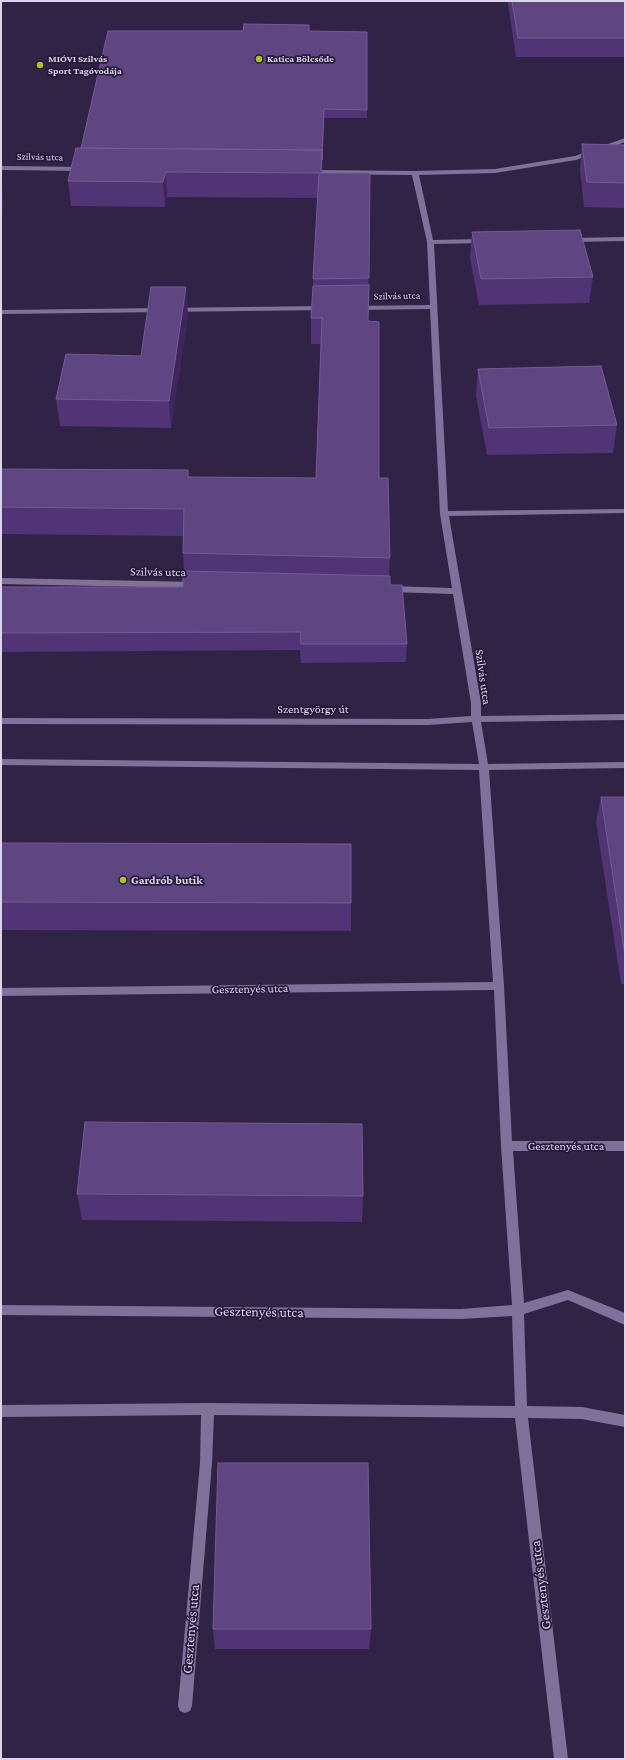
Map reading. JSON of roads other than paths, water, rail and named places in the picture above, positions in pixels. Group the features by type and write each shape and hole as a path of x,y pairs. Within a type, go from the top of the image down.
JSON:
{"street":[{"path":"300,172 415,174 495,171 576,158 625,140"},
{"name":"Szilvás utca","path":"1,168 88,169"},
{"name":"Szilvás utca","path":"415,174 430,242 432,307 444,514 476,703 476,719 484,767"},
{"path":"562,240 625,239"},
{"path":"430,242 492,241"},
{"name":"Szilvás utca","path":"344,308 432,307"},
{"path":"1,312 336,308"},
{"path":"444,514 625,511"},
{"name":"Szilvás utca","path":"1,581 206,585"},
{"path":"379,589 458,591"},
{"name":"Szentgyörgy út","path":"1,720 428,722 476,719 625,717"},
{"path":"1,762 484,767 625,765"},
{"name":"Gesztenyés utca","path":"484,767 499,986 507,1146 518,1310 521,1412 561,1759"},
{"name":"Gesztenyés utca","path":"1,992 499,986"},
{"name":"Gesztenyés utca","path":"507,1146 625,1146"},
{"name":"Gesztenyés utca","path":"1,1310 461,1314 518,1310 568,1295 625,1319"},
{"path":"1,1411 208,1409 521,1412 582,1413 625,1421"},
{"name":"Gesztenyés utca","path":"185,1706 205,1471 208,1409"}],"place":[{"name":"Katica Bölcsőde","path":"259,59"},
{"name":"MIÓVI Szilvás Sport Tagóvodája","path":"40,65"},
{"name":"Gardrób butik","path":"123,880"}]}
